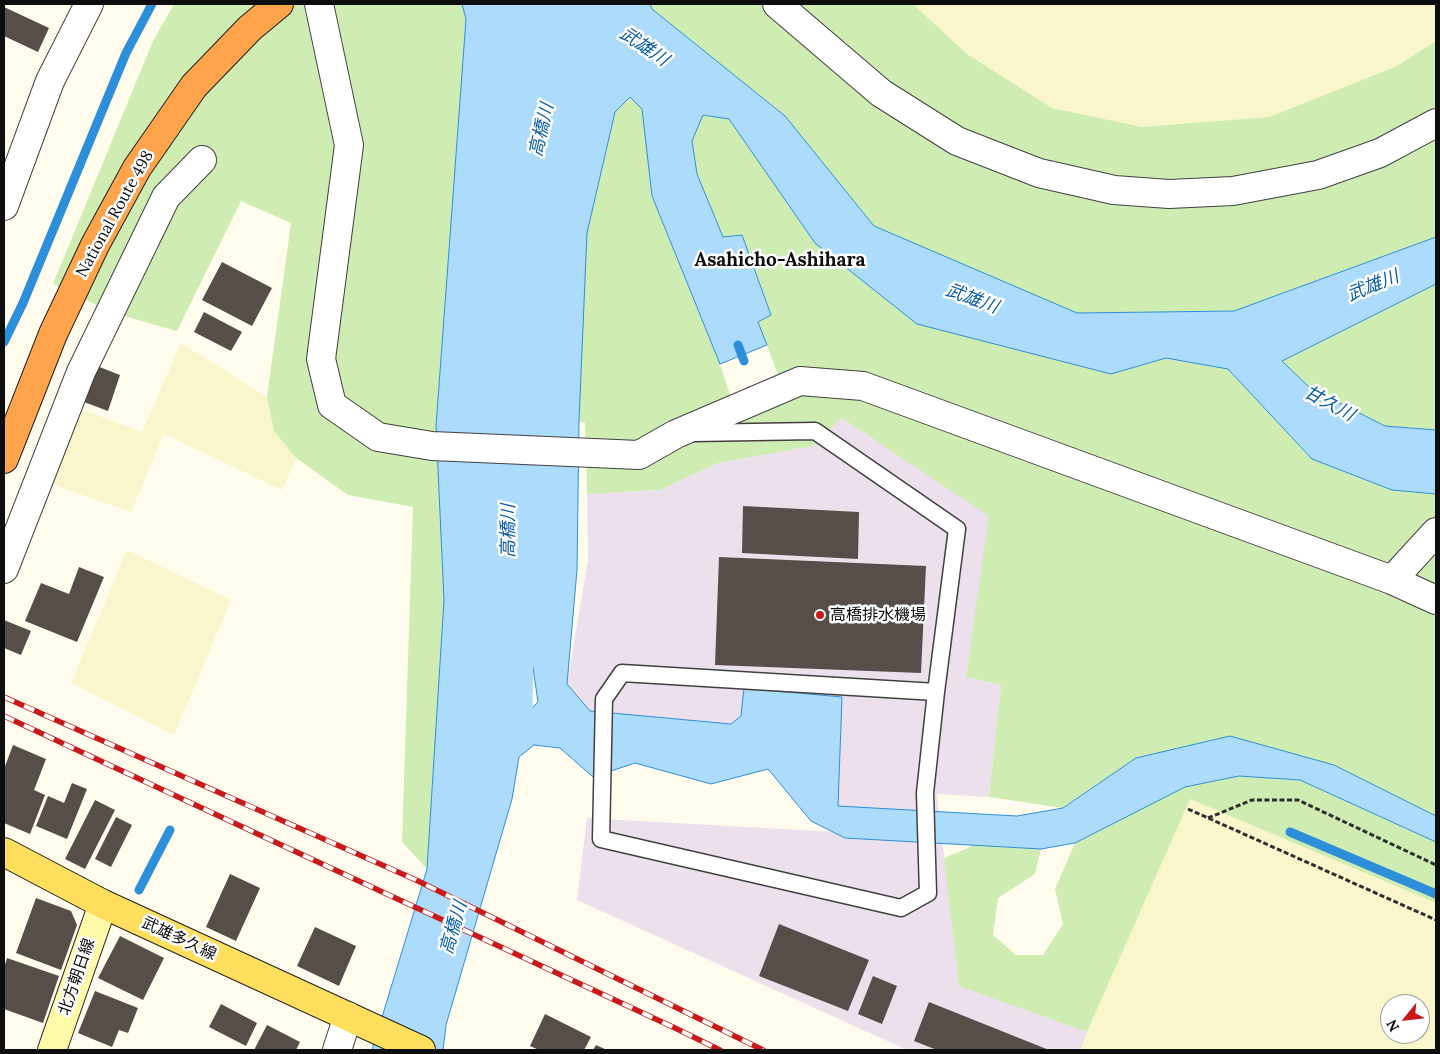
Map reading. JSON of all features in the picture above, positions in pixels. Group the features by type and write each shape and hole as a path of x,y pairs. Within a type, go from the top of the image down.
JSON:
{"highway":[{"name":"National Route 498","path":"4,459 52,334 95,245 137,168 194,86 250,28 279,4"}],"main road":[{"name":"武雄多久線","path":"4,852 103,904 422,1050"},
{"name":"北方朝日線","path":"52,1050 103,904"}],"street":[{"path":"4,206 50,81 89,4"},
{"path":"320,4 349,145 320,359 332,405 378,437 432,446 639,456 676,434 800,381 864,386 1392,580 1436,600"},
{"path":"777,4 880,93 956,141 1039,174 1114,190 1169,194 1232,192 1318,175 1380,153 1436,122"},
{"path":"4,569 10,533 81,372 166,197 202,160"},
{"path":"1392,580 1436,532"},
{"path":"337,1050 352,1018"}],"lane":[{"path":"676,434 815,431 957,529 925,793 928,893 901,908 601,839 604,699 622,672 936,692"}],"path":[{"path":"1208,818 1252,800 1298,800 1436,865"},
{"path":"1188,810 1436,920"}],"shaded area":[{"path":"913,4 1436,4 1436,41 1395,67 1269,117 1142,127 1052,108 967,54"},
{"path":"181,343 267,397 274,431 296,458 282,490 164,434 131,512 46,482 72,406 142,432"},
{"path":"842,418 990,516 966,677 1001,685 989,797 937,794 959,985 1087,1032 1081,1050 907,1050 577,900 587,818 837,832 842,697 744,688 741,716 731,724 590,712 567,684 588,560 587,494 660,490 718,463 813,446"},
{"path":"127,550 231,600 174,735 71,683"},
{"path":"1190,799 1436,903 1436,1050 1081,1050 1087,1032"}],"green space":[{"path":"174,4 462,4 466,19 436,426 444,600 427,869 402,842 413,507 348,495 296,458 274,431 267,397 291,223 241,201 177,331 113,313 53,284 153,41"},
{"path":"650,4 913,4 967,54 1052,108 1142,127 1269,117 1395,67 1436,41 1436,237 1234,311 1077,313 874,226 785,116 652,9"},
{"path":"630,97 642,108 652,196 720,364 731,398 779,377 758,322 771,315 742,235 723,237 697,174 691,141 702,115 729,119 815,243 1111,374 1166,358 1228,369 1312,459 1392,490 1436,494 1436,816 1334,765 1136,758 1062,808 989,797 1001,685 966,677 989,516 842,418 813,446 718,463 660,490 587,494 585,423 579,421 587,233 615,112"},
{"path":"1436,284 1436,430 1385,426 1310,388 1281,361"},
{"path":"1239,776 1300,780 1436,842 1436,903 1190,799 1087,1032 959,986 944,858 975,845 1041,849 1035,874 998,898 993,935 1016,955 1043,955 1063,924 1055,889 1075,843 1185,787"}],"water":[{"path":"462,4 650,4 652,9 785,116 874,226 1077,313 1234,311 1436,237 1436,284 1282,361 1310,388 1385,426 1436,430 1436,494 1392,490 1312,459 1228,369 1166,358 1111,374 917,324 815,243 729,119 703,115 692,141 697,174 723,237 742,235 771,315 758,322 767,345 720,364 652,196 642,109 630,97 615,112 587,233 579,421 577,570 567,684 590,711 731,724 741,716 744,688 842,697 838,806 1017,816 1063,808 1136,758 1230,736 1334,765 1436,816 1436,842 1300,780 1239,776 1185,787 1075,843 1041,849 845,838 811,821 768,769 711,784 635,763 593,777 560,748 534,745 519,757 512,799 446,1025 443,1050 372,1050 427,869 444,600 436,426 466,19","holes":["522,592 538,702 528,712 496,620 500,602"]}],"building":[{"path":"4,7 49,28 38,52 4,36"},
{"path":"222,262 272,288 252,326 202,300"},
{"path":"204,312 242,332 231,351 194,332"},
{"path":"97,366 120,375 108,411 84,402"},
{"path":"743,506 859,512 858,559 742,553"},
{"name":"高橋排水機場","path":"719,557 926,566 921,673 715,665"},
{"path":"79,567 104,577 77,642 25,621 41,583 69,594"},
{"path":"4,620 31,631 21,655 4,648"},
{"path":"13,745 46,759 34,790 45,795 30,834 4,823 4,769"},
{"path":"72,783 87,789 67,839 36,826 48,796 64,803"},
{"path":"95,800 115,810 85,869 65,859"},
{"path":"116,817 132,825 111,867 95,859"},
{"path":"230,874 260,888 236,941 206,927"},
{"path":"36,898 71,911 77,925 61,970 16,953"},
{"path":"779,924 869,960 848,1011 759,976"},
{"path":"315,927 356,946 339,986 297,966"},
{"path":"120,936 164,958 143,1000 98,978"},
{"path":"7,958 59,976 43,1023 4,1009 4,968"},
{"path":"873,976 897,986 882,1024 858,1014"},
{"path":"95,991 138,1008 128,1033 119,1030 112,1047 78,1033"},
{"path":"929,1002 1049,1050 937,1050 914,1041"},
{"path":"221,1004 257,1023 246,1046 209,1027"},
{"path":"545,1014 591,1037 584,1050 539,1050 530,1046"},
{"path":"267,1025 300,1042 296,1050 254,1050"},
{"path":"596,1045 607,1050 593,1050"}],"waterway":[{"path":"4,342 23,303 126,53 152,4"},
{"path":"738,345 744,361"},
{"name":"高橋川","path":"508,723 510,529"},
{"path":"139,890 170,830"},
{"path":"1290,832 1436,894"}],"railway":[{"path":"4,697 416,880 763,1050"},
{"path":"4,716 720,1050"}],"place":[{"name":"高橋排水機場","path":"820,615"}],"district":[{"name":"Asahicho-Ashihara","path":"780,261"}],"water label":[{"name":"武雄川","path":"644,47"},
{"name":"武雄川","path":"1373,286"},
{"name":"武雄川","path":"972,299"},
{"name":"甘久川","path":"1329,404"}]}
